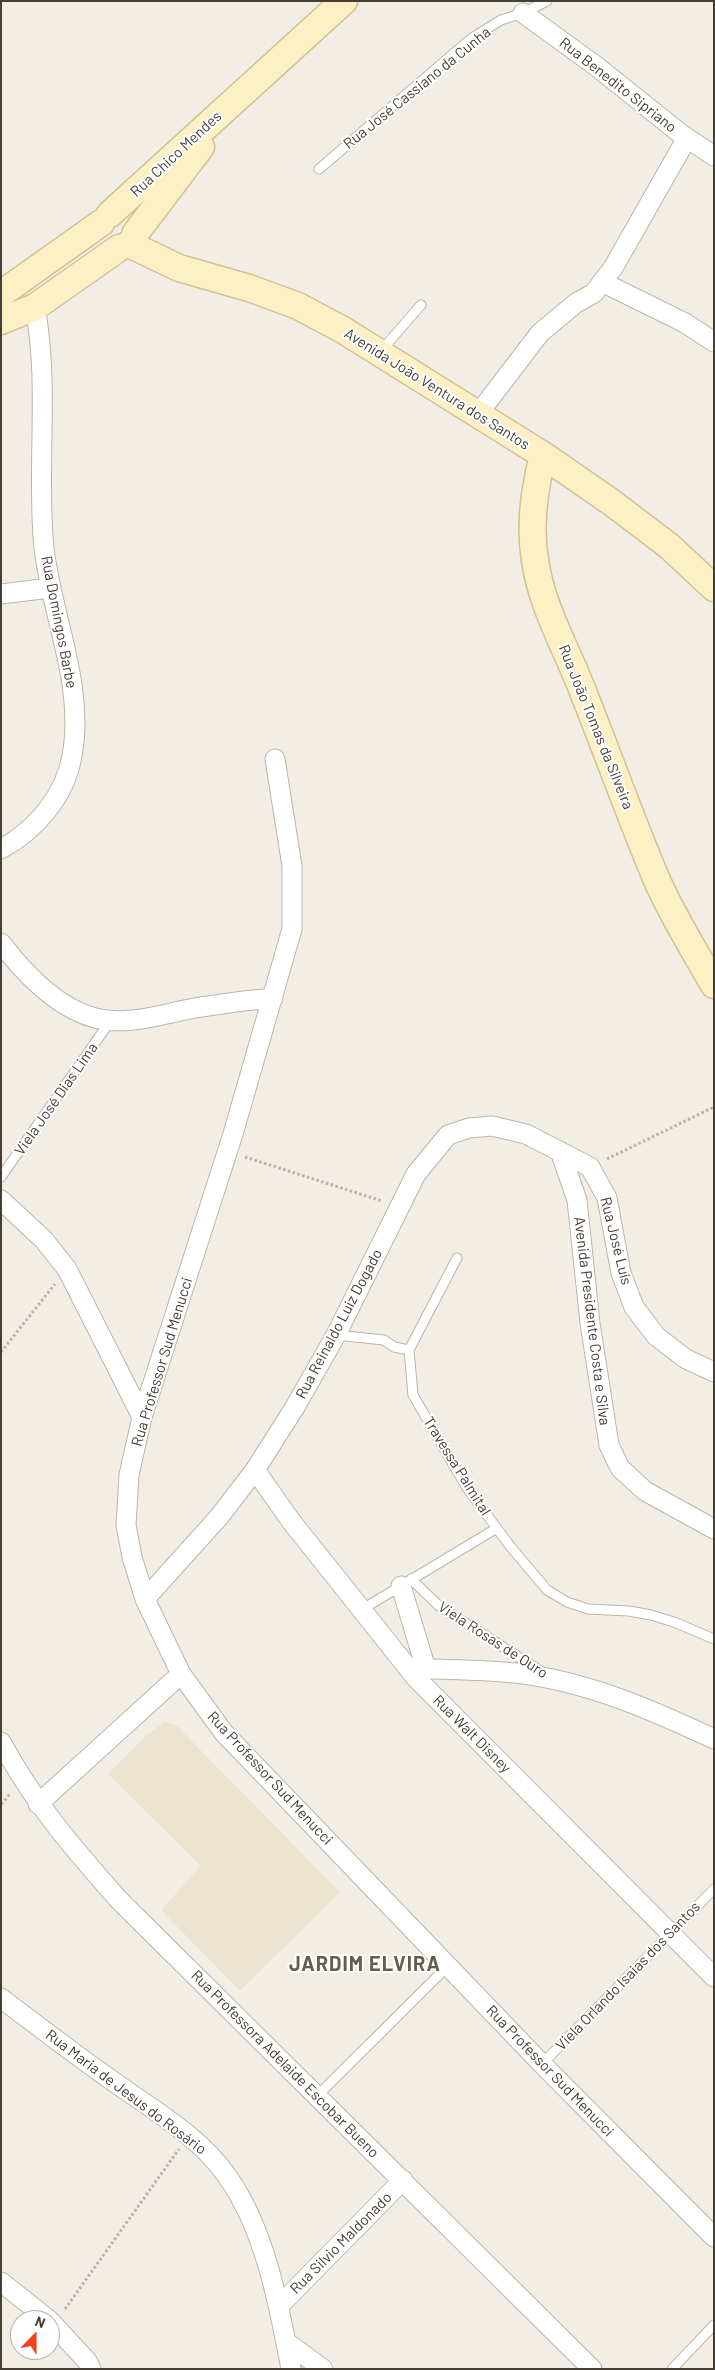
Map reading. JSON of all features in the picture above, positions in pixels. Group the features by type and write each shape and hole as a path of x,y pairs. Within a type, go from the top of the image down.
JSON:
{"street":[{"name":"Rua Chico Mendes","path":"1,294 106,219 241,93 344,1"},
{"name":"Rua Benedito Sipriano","path":"523,13 596,66 687,138 714,156"},
{"name":"Rua Chico Mendes","path":"1,321 35,307 128,242 241,93"},
{"path":"478,414 540,333 576,302 594,293 613,268 687,138"},
{"path":"106,219 121,213 134,223 128,242"},
{"name":"Avenida João Ventura dos Santos","path":"128,242 179,268 249,288 298,306 380,352 543,455 611,502 669,546 714,588"},
{"path":"602,282 685,323 714,342"},
{"name":"Rua Domingos Barbe","path":"1,849 14,842 47,811 62,788 72,757 75,700 50,588 42,512 43,372 40,334 35,307"},
{"name":"Rua João Tomas da Silveira","path":"543,455 535,487 532,524 534,561 547,606 579,680 657,879 681,928 714,985"},
{"path":"1,594 50,588"},
{"name":"Rua Professor Sud Menucci","path":"275,759 292,866 292,929 228,1152 142,1417 129,1476 126,1524 132,1557 145,1599 181,1674 224,1733 542,2064 714,2238"},
{"path":"1,943 17,964 40,986 71,1007 94,1018 111,1020 136,1019 202,1006 273,998"},
{"name":"Rua Reinaldo Luiz Dogado","path":"145,1599 219,1518 255,1470 295,1407 336,1335 416,1174 448,1135 469,1128 492,1126 526,1134 560,1151"},
{"path":"560,1151 590,1167"},
{"name":"Avenida Presidente Costa e Silva","path":"560,1151 577,1200 590,1322 608,1445 620,1468 644,1491 714,1529"},
{"name":"Rua José Luís","path":"590,1167 607,1198 621,1273 634,1307 656,1336 686,1359 714,1372"},
{"path":"1,1200 44,1240 67,1269 142,1417"},
{"name":"Rua Walt Disney","path":"255,1470 291,1521 361,1610 714,1977"},
{"path":"406,1583 417,1669 514,1673 587,1687 630,1701 714,1739"},
{"path":"38,1804 181,1674"},
{"name":"Rua Professora Adelaide Escobar Bueno","path":"1,1742 38,1804 65,1839 119,1900 592,2369"},
{"name":"Rua Maria de Jesus do Rosário","path":"1,1998 65,2048 188,2136 212,2156 227,2176 246,2208 279,2306 292,2369"},
{"name":"Rua Silvio Maldonado","path":"279,2306 403,2180"},
{"path":"1,2282 36,2310"},
{"path":"60,2332 87,2361 91,2369"},
{"path":"286,2342 323,2369"}],"lane":[{"name":"Rua José Cassiano da Cunha","path":"319,169 472,38 501,20 523,13 547,1"},
{"path":"380,352 421,305"},
{"name":"Viela José Dias Lima","path":"1,1177 111,1020"},
{"path":"336,1335 384,1340 394,1347 409,1350 456,1258"},
{"name":"Travessa Palmital","path":"361,1610 497,1528 467,1488 413,1395 409,1350"},
{"path":"497,1528 547,1590 567,1602 588,1609 629,1611 652,1615 714,1639"},
{"name":"Viela Rosas de Ouro","path":"406,1583 552,1679"},
{"name":"Viela Orlando Isaias dos Santos","path":"542,2064 714,1889"},
{"path":"317,2096 448,1966"},
{"path":"672,2369 714,2325"}],"path":[{"path":"590,1167 714,1107"},
{"path":"228,1152 399,1207"},
{"path":"1,1352 67,1269"},
{"path":"60,2310 188,2136"}],"shaded area":[{"path":"164,1722 177,1726 340,1892 240,1991 161,1910 201,1866 108,1774 145,1737"}],"district":[{"name":"JARDIM ELVIRA","path":"365,1964"}]}
